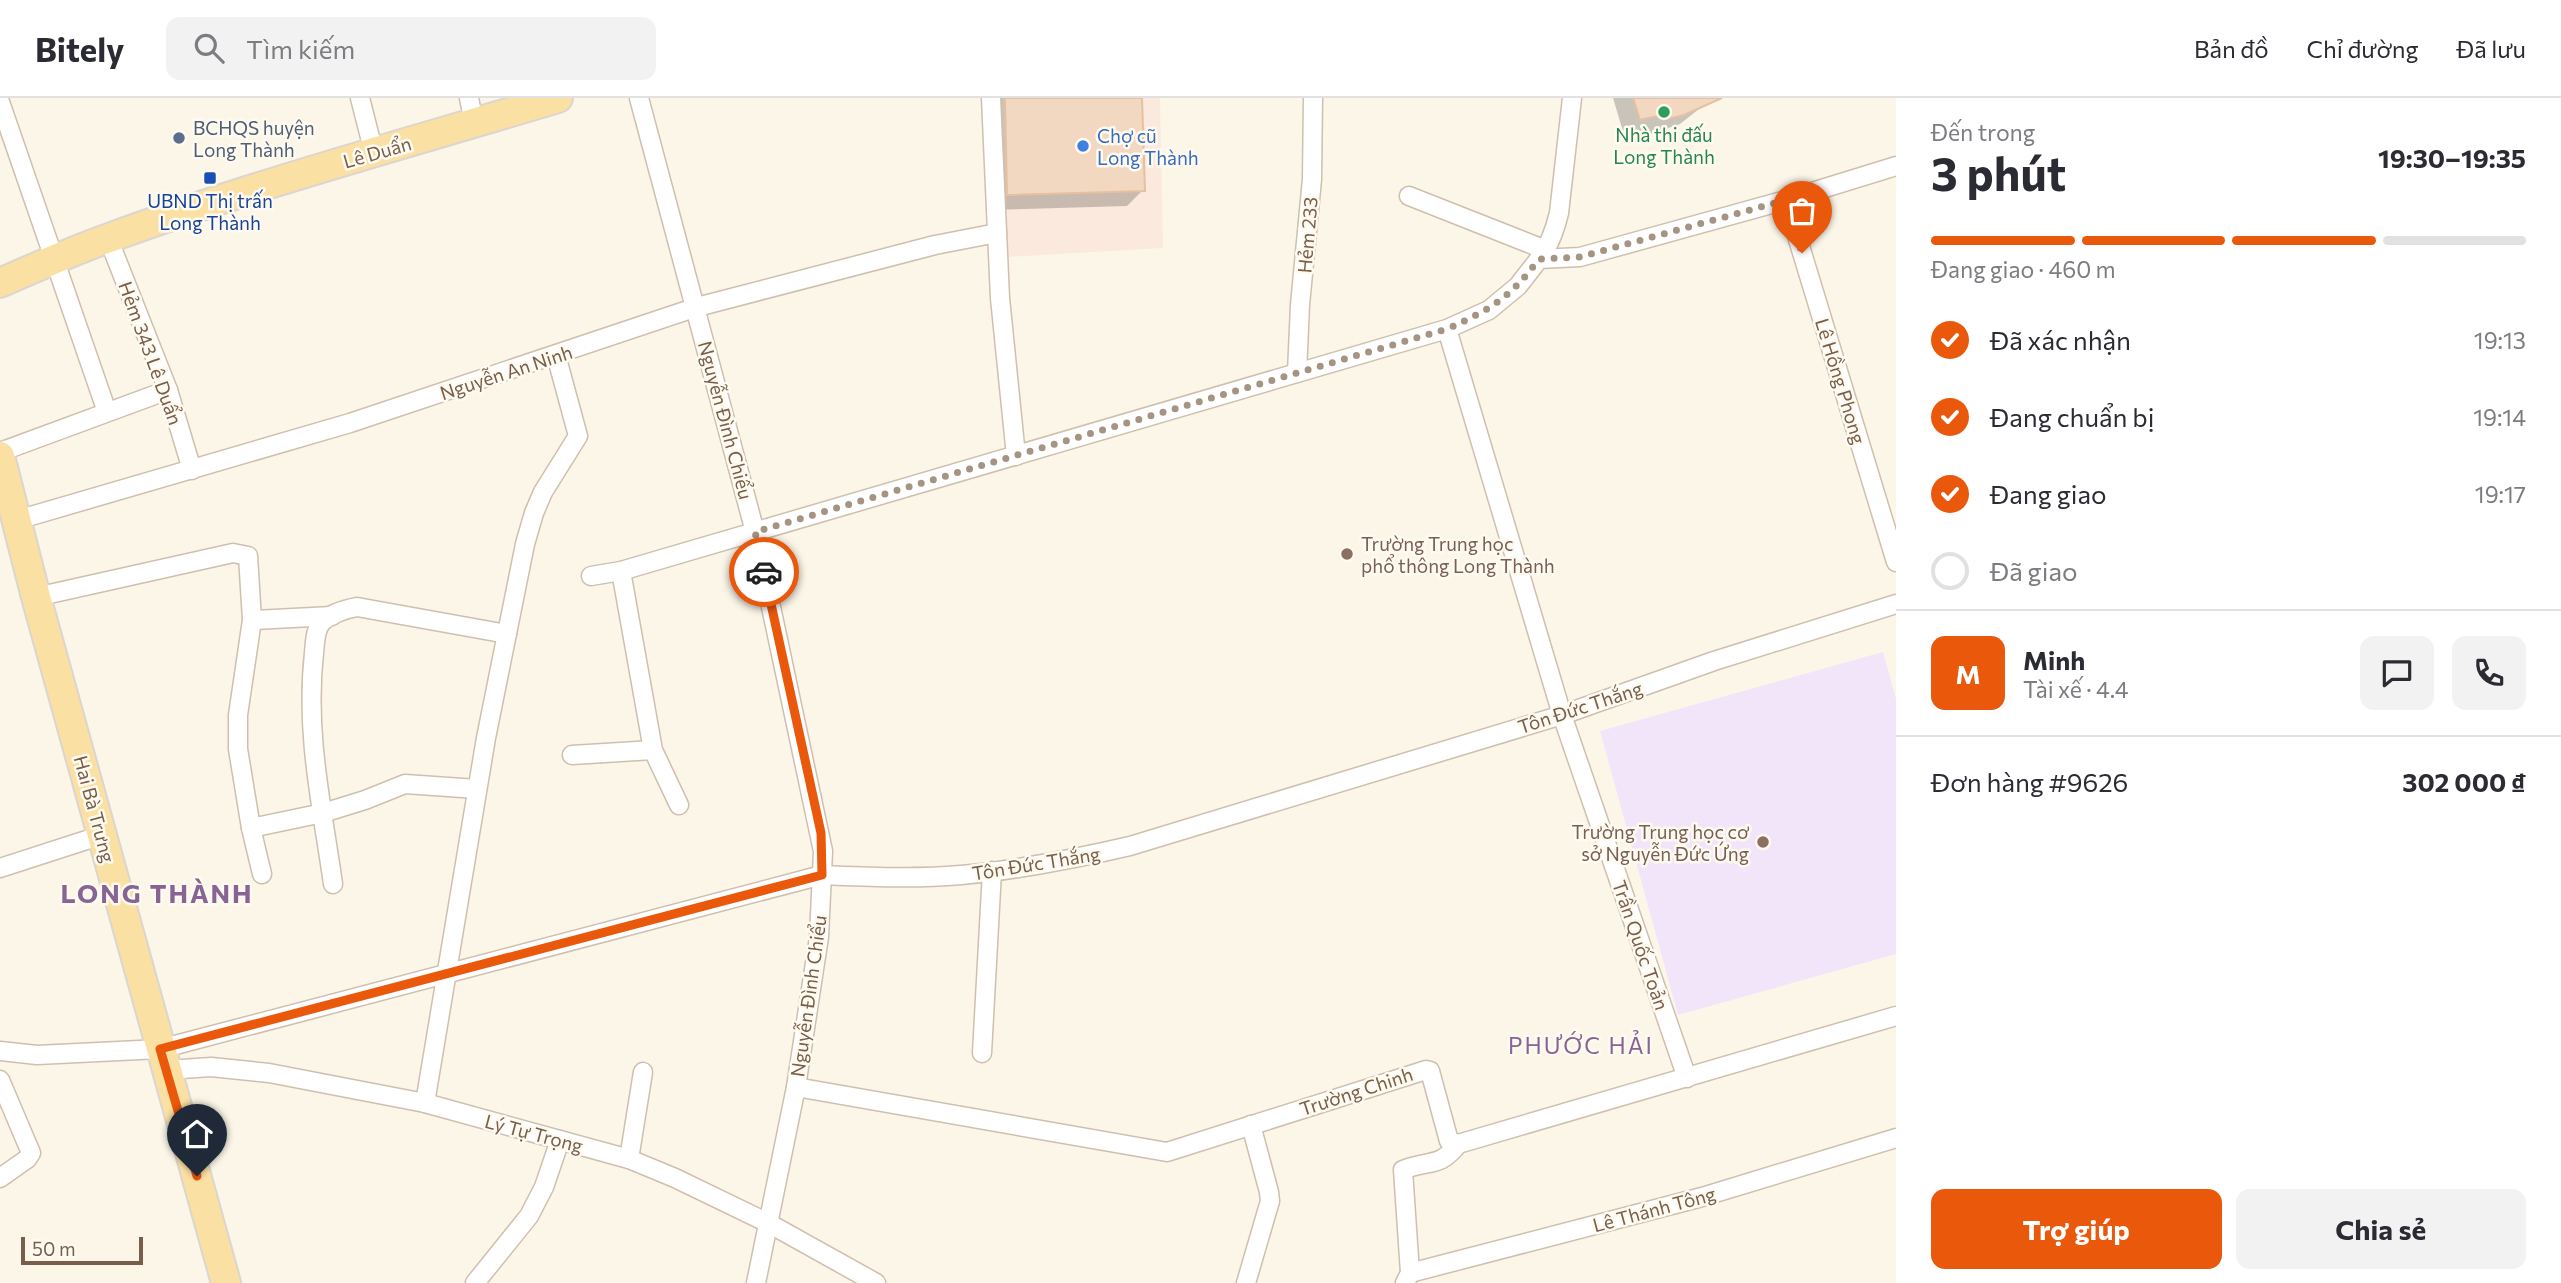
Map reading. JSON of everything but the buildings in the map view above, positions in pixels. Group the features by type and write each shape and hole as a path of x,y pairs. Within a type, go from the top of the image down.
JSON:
{"main road":[{"name":"Lê Duẩn","path":"0,283 108,238 288,178 374,153 472,110 558,98"},
{"name":"Hai Bà Trưng","path":"0,454 36,597 226,1283"}],"street":[{"path":"360,98 374,153"},
{"name":"Nguyễn Đình Chiểu","path":"639,98 755,532 821,833 819,937 796,1087 756,1283"},
{"path":"991,98 1000,298 1016,456"},
{"name":"Hẻm 233","path":"1297,373 1300,305 1312,179 1313,98"},
{"path":"591,576 621,571 1447,329 1489,310 1518,286 1543,255 1559,213 1572,98"},
{"path":"0,102 107,412"},
{"path":"1409,196 1543,255 1580,257 1786,200 1896,166"},
{"name":"Lê Hồng Phong","path":"1786,200 1896,562"},
{"name":"Nguyễn An Ninh","path":"17,520 351,424 697,307 936,245 997,233"},
{"name":"Hẻm 343 Lê Duẩn","path":"108,238 168,390 192,470"},
{"name":"Trần Quốc Toản","path":"1447,329 1562,715 1687,1078"},
{"path":"425,1103 477,789 525,544 543,492 578,436 556,355"},
{"path":"0,454 168,390"},
{"path":"36,597 233,553 248,556 252,620 238,715 239,749 251,828 262,874"},
{"path":"621,571 653,750 679,805"},
{"name":"Tôn Đức Thắng","path":"164,1060 447,975 822,875 885,878 992,871 1072,859 1130,846 1562,715 1714,661 1896,604"},
{"path":"333,884 310,724 312,671 317,631 321,622 345,609 356,607 507,634"},
{"path":"252,620 331,616"},
{"path":"572,755 653,750"},
{"path":"251,828 323,813 405,784 477,789"},
{"path":"0,868 102,835"},
{"path":"982,1053 992,871"},
{"path":"1407,1278 1403,1170 1439,1162 1448,1157 1458,1144 1896,1016"},
{"name":"Lý Tự Trọng","path":"0,1051 164,1060 237,1068 425,1103 629,1159 675,1178 769,1224 877,1283"},
{"name":"Trường Chinh","path":"796,1087 1167,1152 1430,1070 1449,1140 1458,1144"},
{"path":"629,1159 643,1072"},
{"path":"0,1080 31,1153 27,1159 0,1178"},
{"path":"1247,1283 1270,1201 1251,1125"},
{"name":"Lê Thánh Tông","path":"1407,1278 1702,1197 1896,1138"},
{"path":"475,1283 530,1216 561,1140"}],"shaded area":[{"name":"Chợ cũ Long Thành","path":"1005,98 1160,98 1163,248 1007,257"},
{"name":"Trường Trung học cơ sở Nguyễn Đức Ứng","path":"1883,652 1896,699 1896,954 1678,1015 1600,731"}],"way so far":[{"path":"764,572 755,532 1447,329 1489,310 1518,286 1539,259 1580,257 1786,200 1802,253"}],"place":[{"name":"Nhà thi đấu Long Thành","path":"1664,112"},
{"name":"BCHQS huyện Long Thành","path":"179,138"},
{"name":"Chợ cũ Long Thành","path":"1083,146"},
{"name":"UBND Thị trấn Long Thành","path":"210,178"},
{"name":"Trường Trung học phổ thông Long Thành","path":"1347,554"},
{"name":"Trường Trung học cơ sở Nguyễn Đức Ứng","path":"1763,842"}],"district":[{"name":"LONG THÀNH","path":"157,892"},
{"name":"PHƯỚC HẢI","path":"1581,1045"}],"route":[{"path":"197,1176 160,1049 822,875 821,833 764,572"}]}
